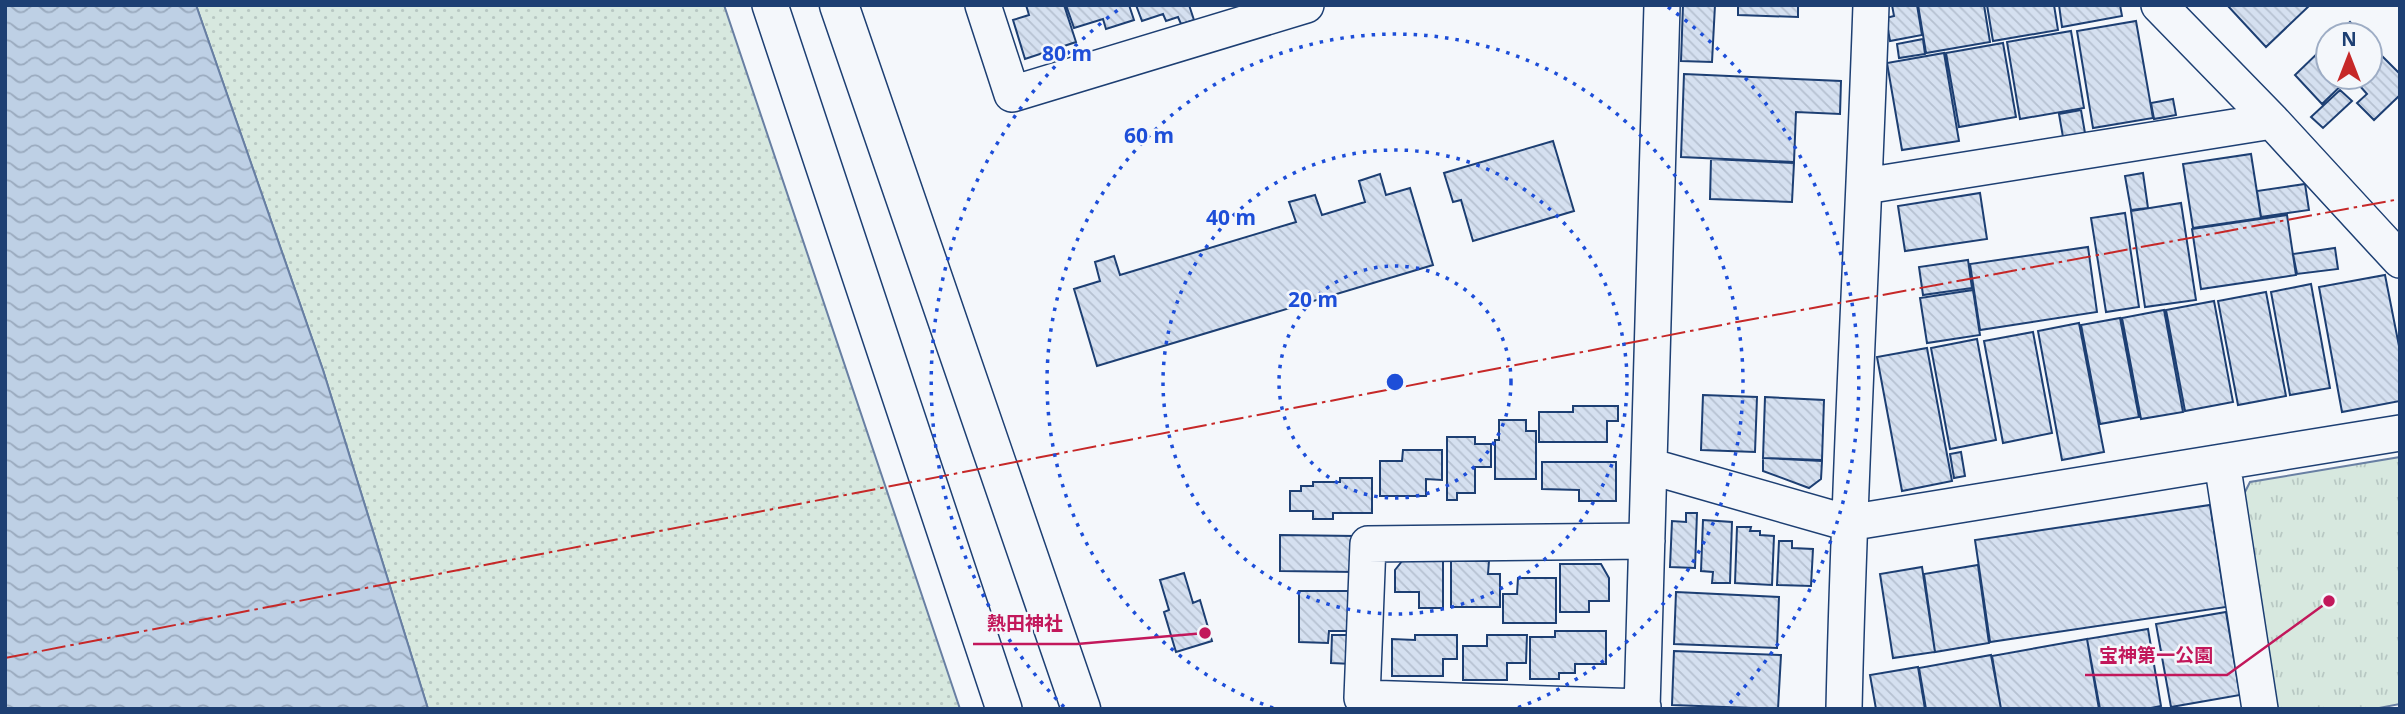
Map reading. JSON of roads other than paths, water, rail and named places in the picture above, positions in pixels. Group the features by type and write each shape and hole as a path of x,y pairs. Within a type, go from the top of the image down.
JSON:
{"street":[{"path":"770,5 1004,709"},
{"path":"839,5 1081,709"},
{"path":"983,5 1012,94 1306,5"},
{"path":"1647,541 1368,544 1362,698 1643,708 1662,5"},
{"path":"1844,709 1848,523 1871,5"},
{"path":"2159,5 2272,121 2400,260"},
{"path":"1865,186 2272,121"},
{"path":"1649,466 1848,523 2400,433"},
{"path":"2221,462 2260,709"}],"water":[{"path":"5,5 196,5 323,370 428,709 5,709"}],"place":[{"name":"宝神第一公園","path":"2329,601"},
{"name":"熱田神社","path":"1205,633"}]}
